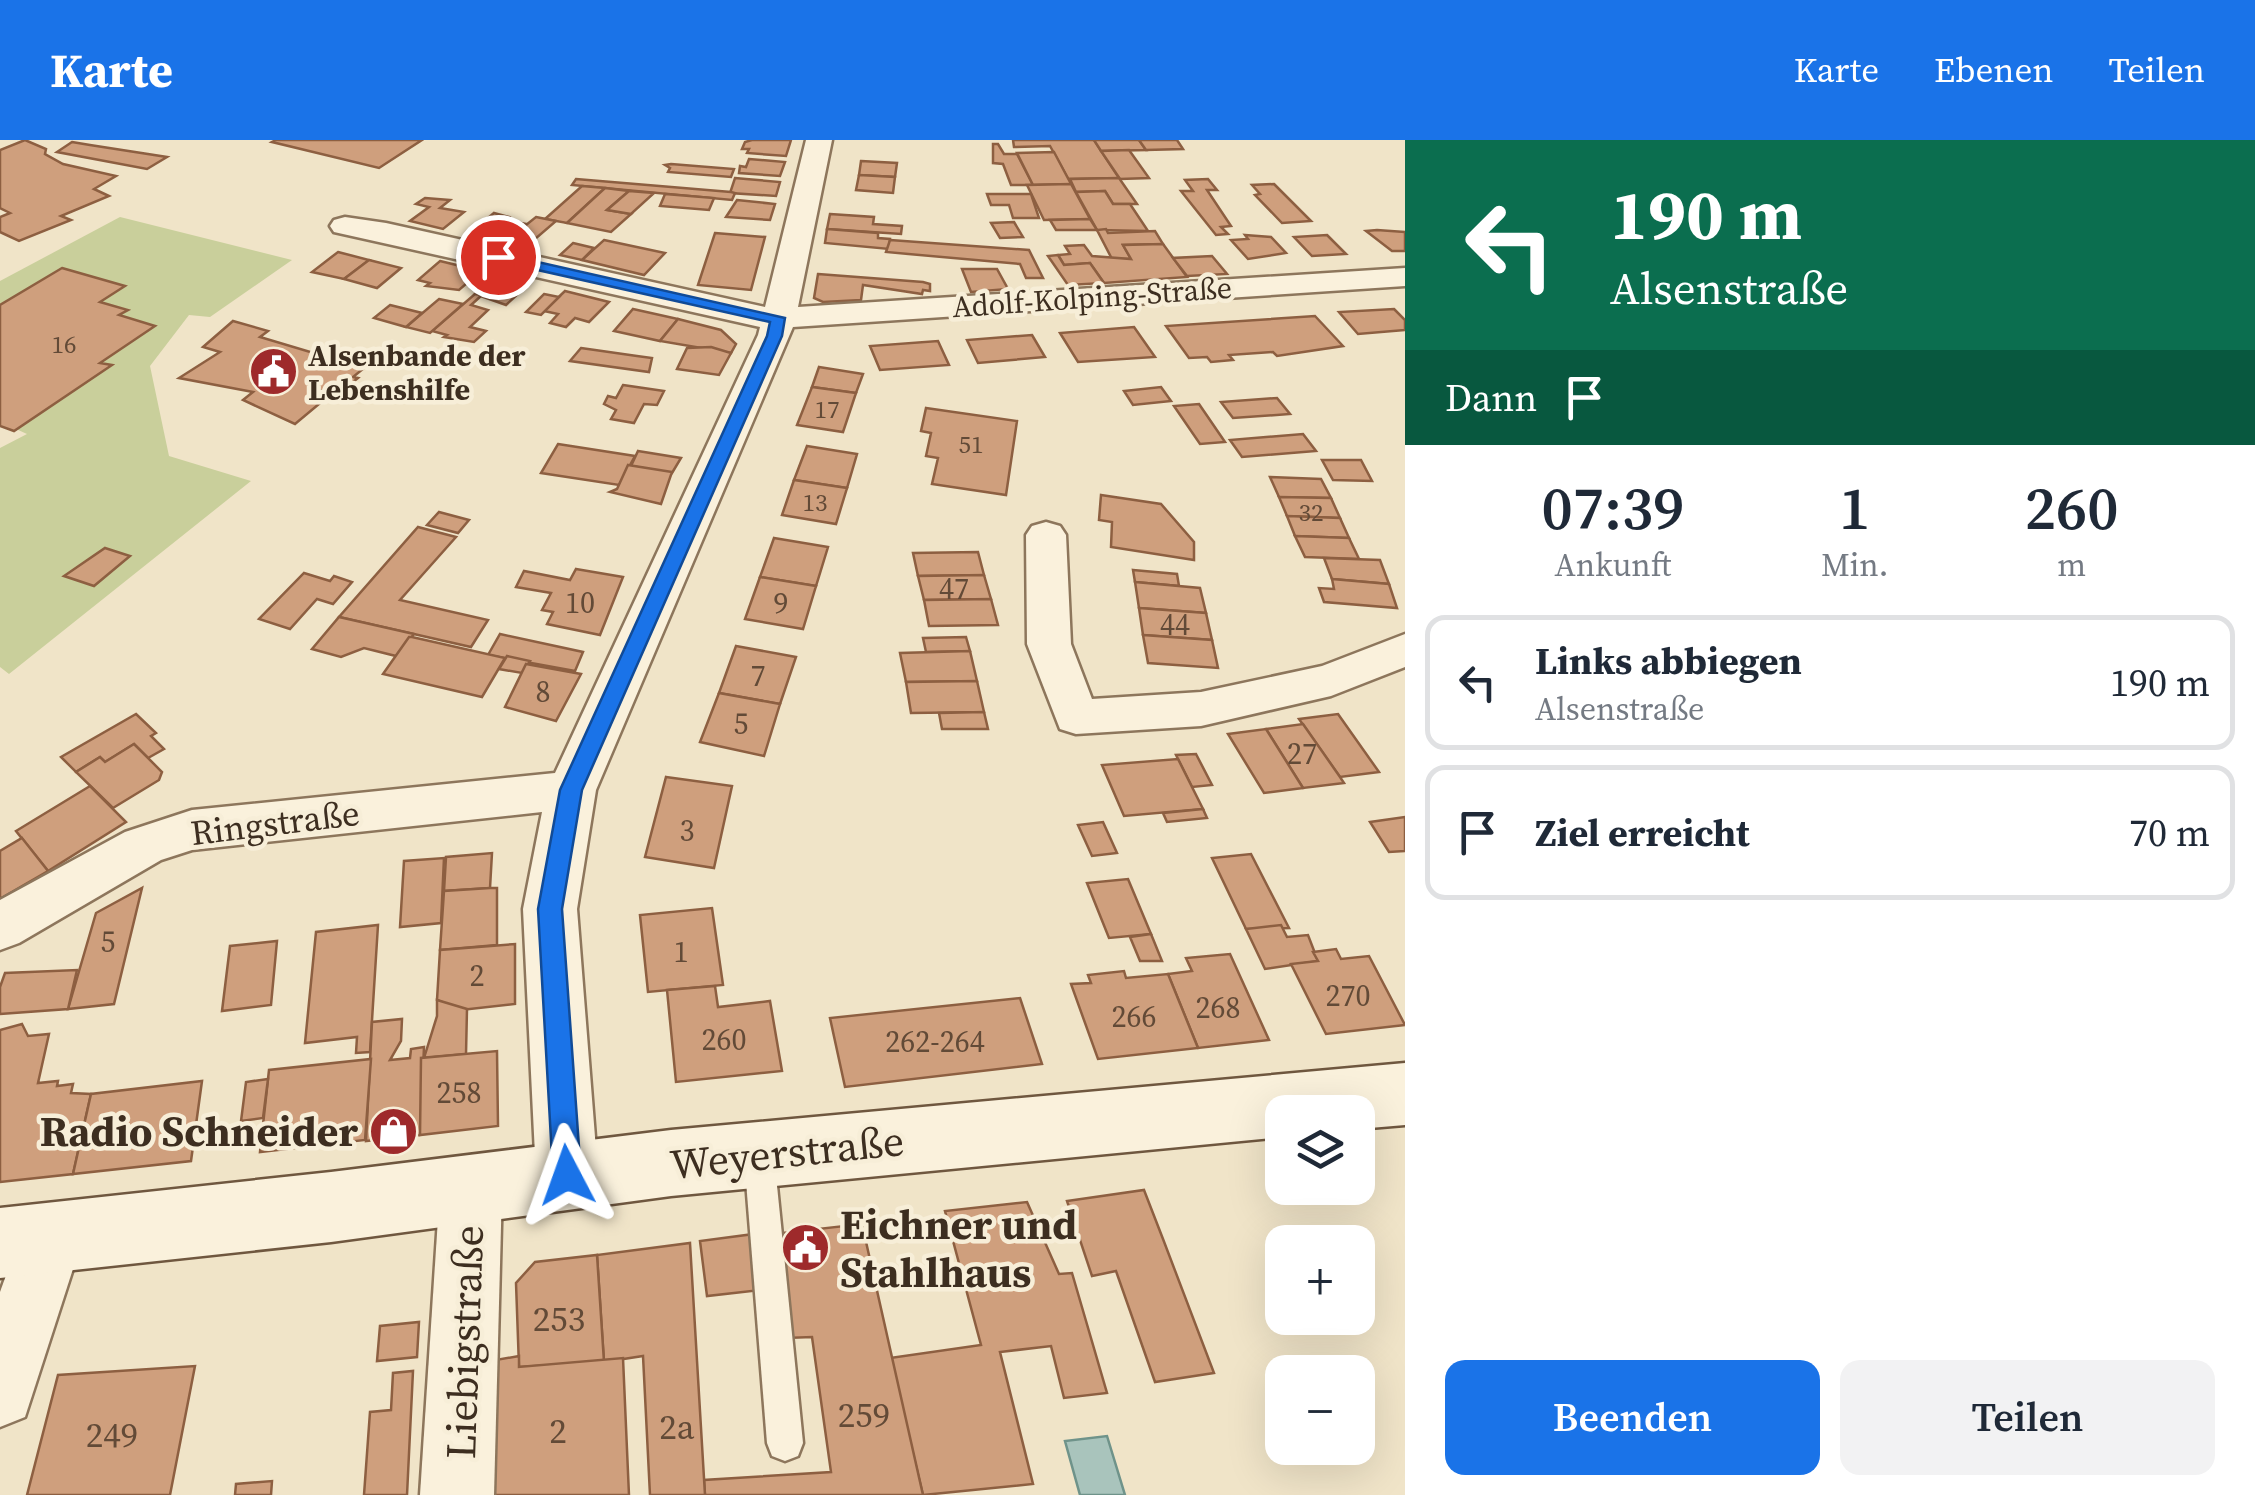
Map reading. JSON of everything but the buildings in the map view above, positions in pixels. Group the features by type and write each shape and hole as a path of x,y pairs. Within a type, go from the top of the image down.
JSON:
{"main road":[{"name":"Weyerstraße","path":"26,1240 567,1175 1405,1094"}],"street":[{"path":"567,1175 550,909 571,790 775,336 820,140"},
{"name":"Adolf-Kolping-Straße","path":"345,226 752,316 778,318 1405,277"},
{"path":"1046,535 1049,644 1076,718 1201,710 1331,680 1405,648"},
{"name":"Ringstraße","path":"0,927 143,846 192,830 571,790"},
{"name":"Liebigstraße","path":"457,1495 471,1188"},
{"name":"Weyerstraße","path":"0,1392 26,1240"}],"lane":[{"path":"759,1156 785,1443"}],"green space":[{"path":"120,217 292,260 210,317 189,315 150,366 169,456 251,481 9,674 0,667 0,448 27,434 16,429 111,366 100,363 154,326 119,315 127,309 100,302 123,286 0,305 0,281"}],"water":[{"path":"1107,1436 1125,1495 1080,1495 1065,1441"}],"place":[{"name":"Alsenbande der Lebenshilfe","path":"273,372"},
{"name":"Radio Schneider","path":"393,1131"},
{"name":"Eichner und Stahlhaus","path":"805,1248"}],"route":[{"path":"498,257 752,316 778,318 775,336 571,790 550,909 567,1175"}]}
